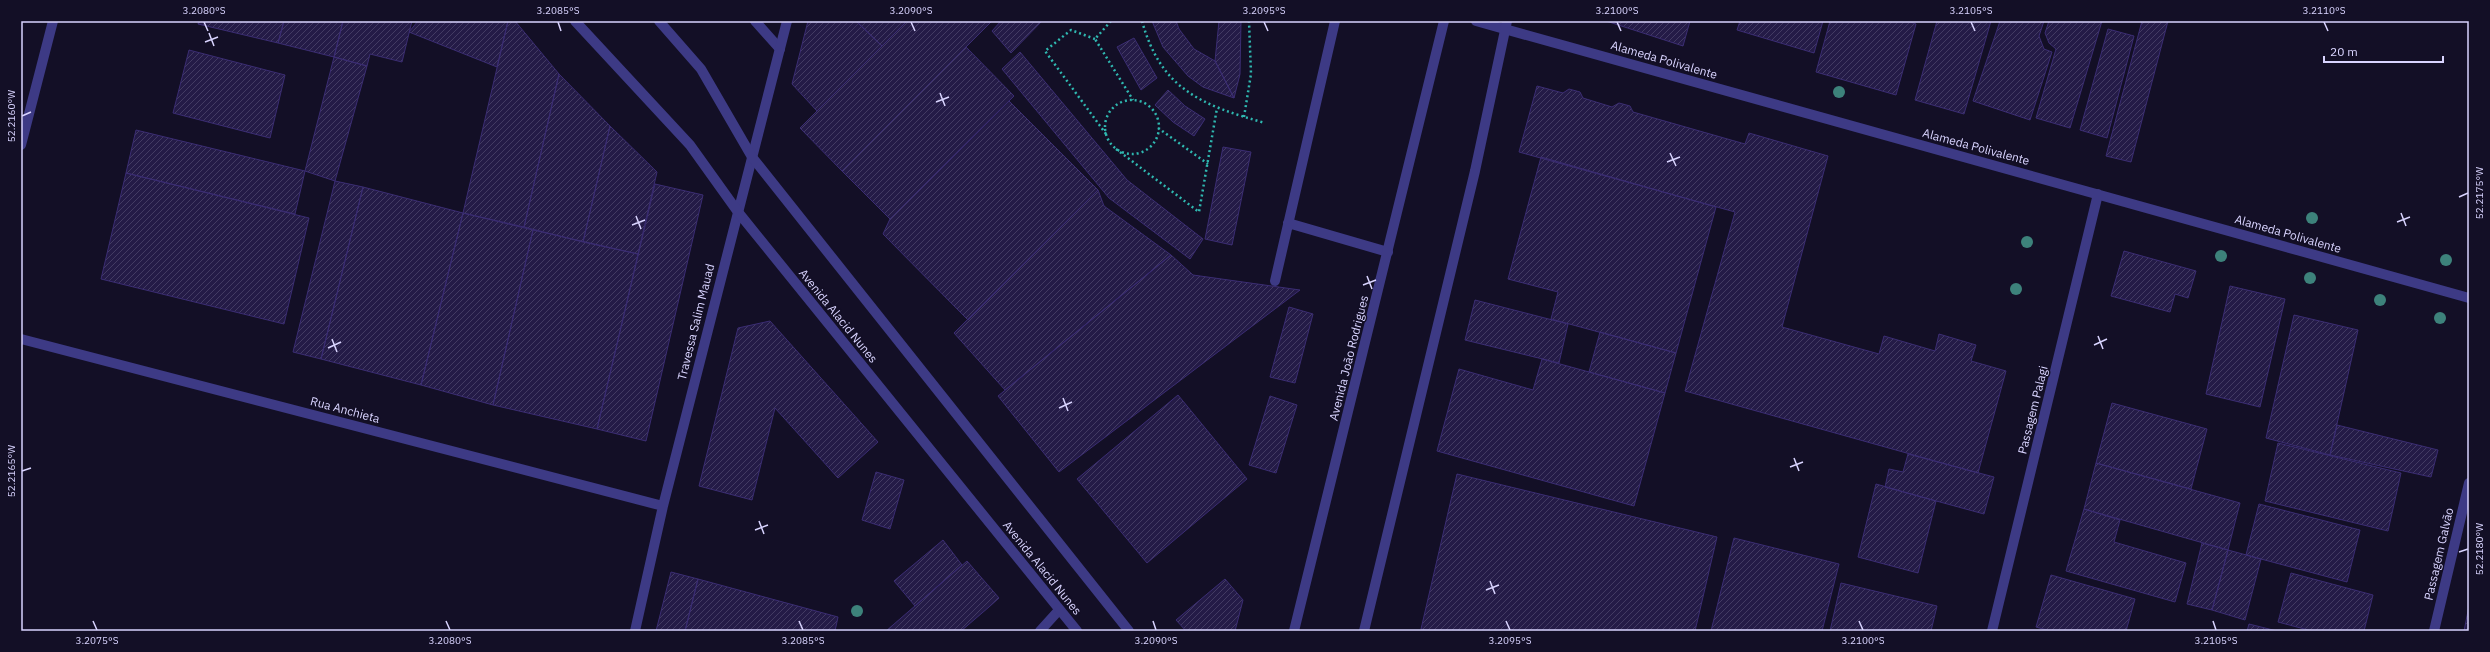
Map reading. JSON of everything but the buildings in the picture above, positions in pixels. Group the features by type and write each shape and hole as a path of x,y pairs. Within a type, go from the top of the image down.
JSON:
{"street":[{"path":"21,145 53,21"},
{"name":"Avenida Alacid Nunes","path":"575,21 690,145 738,212 1077,631"},
{"path":"659,21 701,69 752,157 1129,631"},
{"path":"755,21 780,49"},
{"name":"Travessa Salim Mauad","path":"635,631 663,506 787,21"},
{"path":"1275,281 1335,21"},
{"name":"Avenida João Rodrigues","path":"1294,631 1444,21"},
{"name":"Alameda Polivalente","path":"1476,21 1506,25 2469,298"},
{"path":"1364,631 1475,171 1506,25"},
{"name":"Passagem Palagi","path":"1992,631 2098,194"},
{"path":"1288,223 1388,252"},
{"name":"Rua Anchieta","path":"21,339 663,506"},
{"name":"Passagem Galvão","path":"2434,631 2469,483"},
{"path":"1040,631 1059,610"}],"path":[{"path":"1095,40 1111,21"},
{"path":"1142,21 1151,46 1173,80 1194,98 1217,108 1265,122"},
{"path":"1244,117 1251,74 1249,21"},
{"path":"1116,149 1124,153 1141,152 1154,141 1158,128 1156,115 1150,107 1133,100 1095,40 1072,30 1045,51 1116,149 1199,212 1217,108"},
{"path":"1106,134 1106,122 1110,110 1117,104 1133,100"},
{"path":"1158,128 1208,164"}]}
